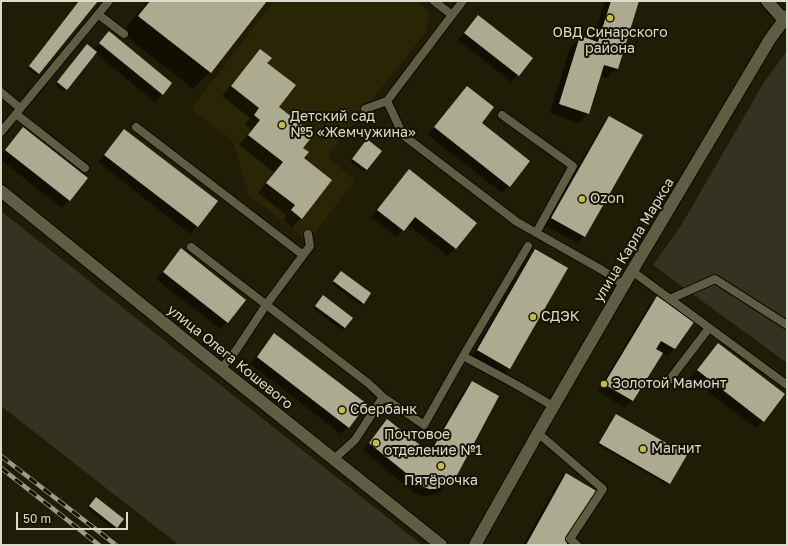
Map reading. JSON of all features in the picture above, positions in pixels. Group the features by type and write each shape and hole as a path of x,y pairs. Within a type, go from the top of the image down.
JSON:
{"street":[{"path":"767,1 785,18"},
{"name":"улица Карла Маркса","path":"475,545 553,406 632,271 770,39 785,18"},
{"name":"улица Олега Кошевого","path":"1,191 220,370 441,545"}],"lane":[{"path":"1,132 109,1"},
{"path":"434,1 452,15"},
{"path":"365,109 386,101 463,1"},
{"path":"99,15 124,34"},
{"path":"1,92 18,111 85,168"},
{"path":"386,101 403,135 517,222 602,270 624,285"},
{"path":"502,115 573,166 536,233"},
{"path":"136,127 303,255"},
{"path":"220,370 237,349 266,306 310,246 308,234"},
{"path":"191,247 368,383 383,397 424,425 528,246"},
{"path":"632,271 787,385"},
{"path":"670,299 715,279 787,325"},
{"path":"670,378 709,328"},
{"path":"463,356 553,406"},
{"path":"334,459 355,440 383,397"},
{"path":"538,433 603,489 570,539 577,545"}],"shaded area":[{"name":"Детский сад №5 «Жемчужина»","path":"274,1 416,1 429,12 426,32 329,153 333,162 355,180 315,233 302,236 249,196 233,141 191,109"},
{"path":"787,51 787,363 653,265 682,224 763,84"},
{"path":"1,211 422,545 179,545 1,406"}],"building":[{"path":"79,1 98,1 39,74 29,66"},
{"path":"150,1 267,1 211,73 138,16"},
{"path":"611,1 639,1 618,69 604,65 589,114 559,104 580,36 598,42"},
{"path":"478,15 533,58 519,76 464,33"},
{"path":"109,31 172,83 163,95 99,43"},
{"path":"87,44 97,52 67,90 57,82"},
{"path":"260,49 272,58 267,63 296,85 279,107 314,134 303,148 309,152 304,158 332,180 302,219 291,210 295,205 266,183 283,162 248,135 260,120 254,115 259,108 231,86"},
{"path":"467,86 494,107 482,123 530,161 510,187 434,127"},
{"path":"609,116 643,135 585,237 551,218"},
{"path":"23,127 88,178 70,201 5,150"},
{"path":"124,129 218,201 198,227 104,155"},
{"path":"367,139 382,151 367,170 352,159"},
{"path":"409,169 477,223 456,249 415,217 404,231 377,210"},
{"path":"181,248 246,300 228,323 163,272"},
{"path":"535,249 568,268 510,369 477,350"},
{"path":"341,271 371,293 364,304 333,281"},
{"path":"323,295 353,318 345,328 315,306"},
{"path":"657,296 694,322 675,349 661,341 656,349 663,353 633,401 604,384"},
{"path":"274,333 367,404 349,428 257,357"},
{"path":"718,343 785,394 764,422 697,370"},
{"path":"472,381 499,396 455,479 448,485 436,489 429,489 422,486 369,443 387,419 430,453"},
{"name":"Магнит","path":"616,414 687,455 670,484 599,443"},
{"path":"566,473 598,492 566,545 526,545"},
{"path":"96,497 124,519 117,528 89,506"}],"railway":[{"path":"1,456 116,545"},
{"path":"1,468 99,545"}],"place":[{"name":"ОВД Синарского района","path":"610,18"},
{"name":"Детский сад №5 «Жемчужина»","path":"282,125"},
{"name":"Ozon","path":"582,199"},
{"name":"СДЭК","path":"533,317"},
{"name":"Золотой Мамонт","path":"604,384"},
{"name":"Сбербанк","path":"342,410"},
{"name":"Почтовое отделение №1","path":"376,443"},
{"name":"Магнит","path":"643,449"},
{"name":"Пятёрочка","path":"441,466"}]}
